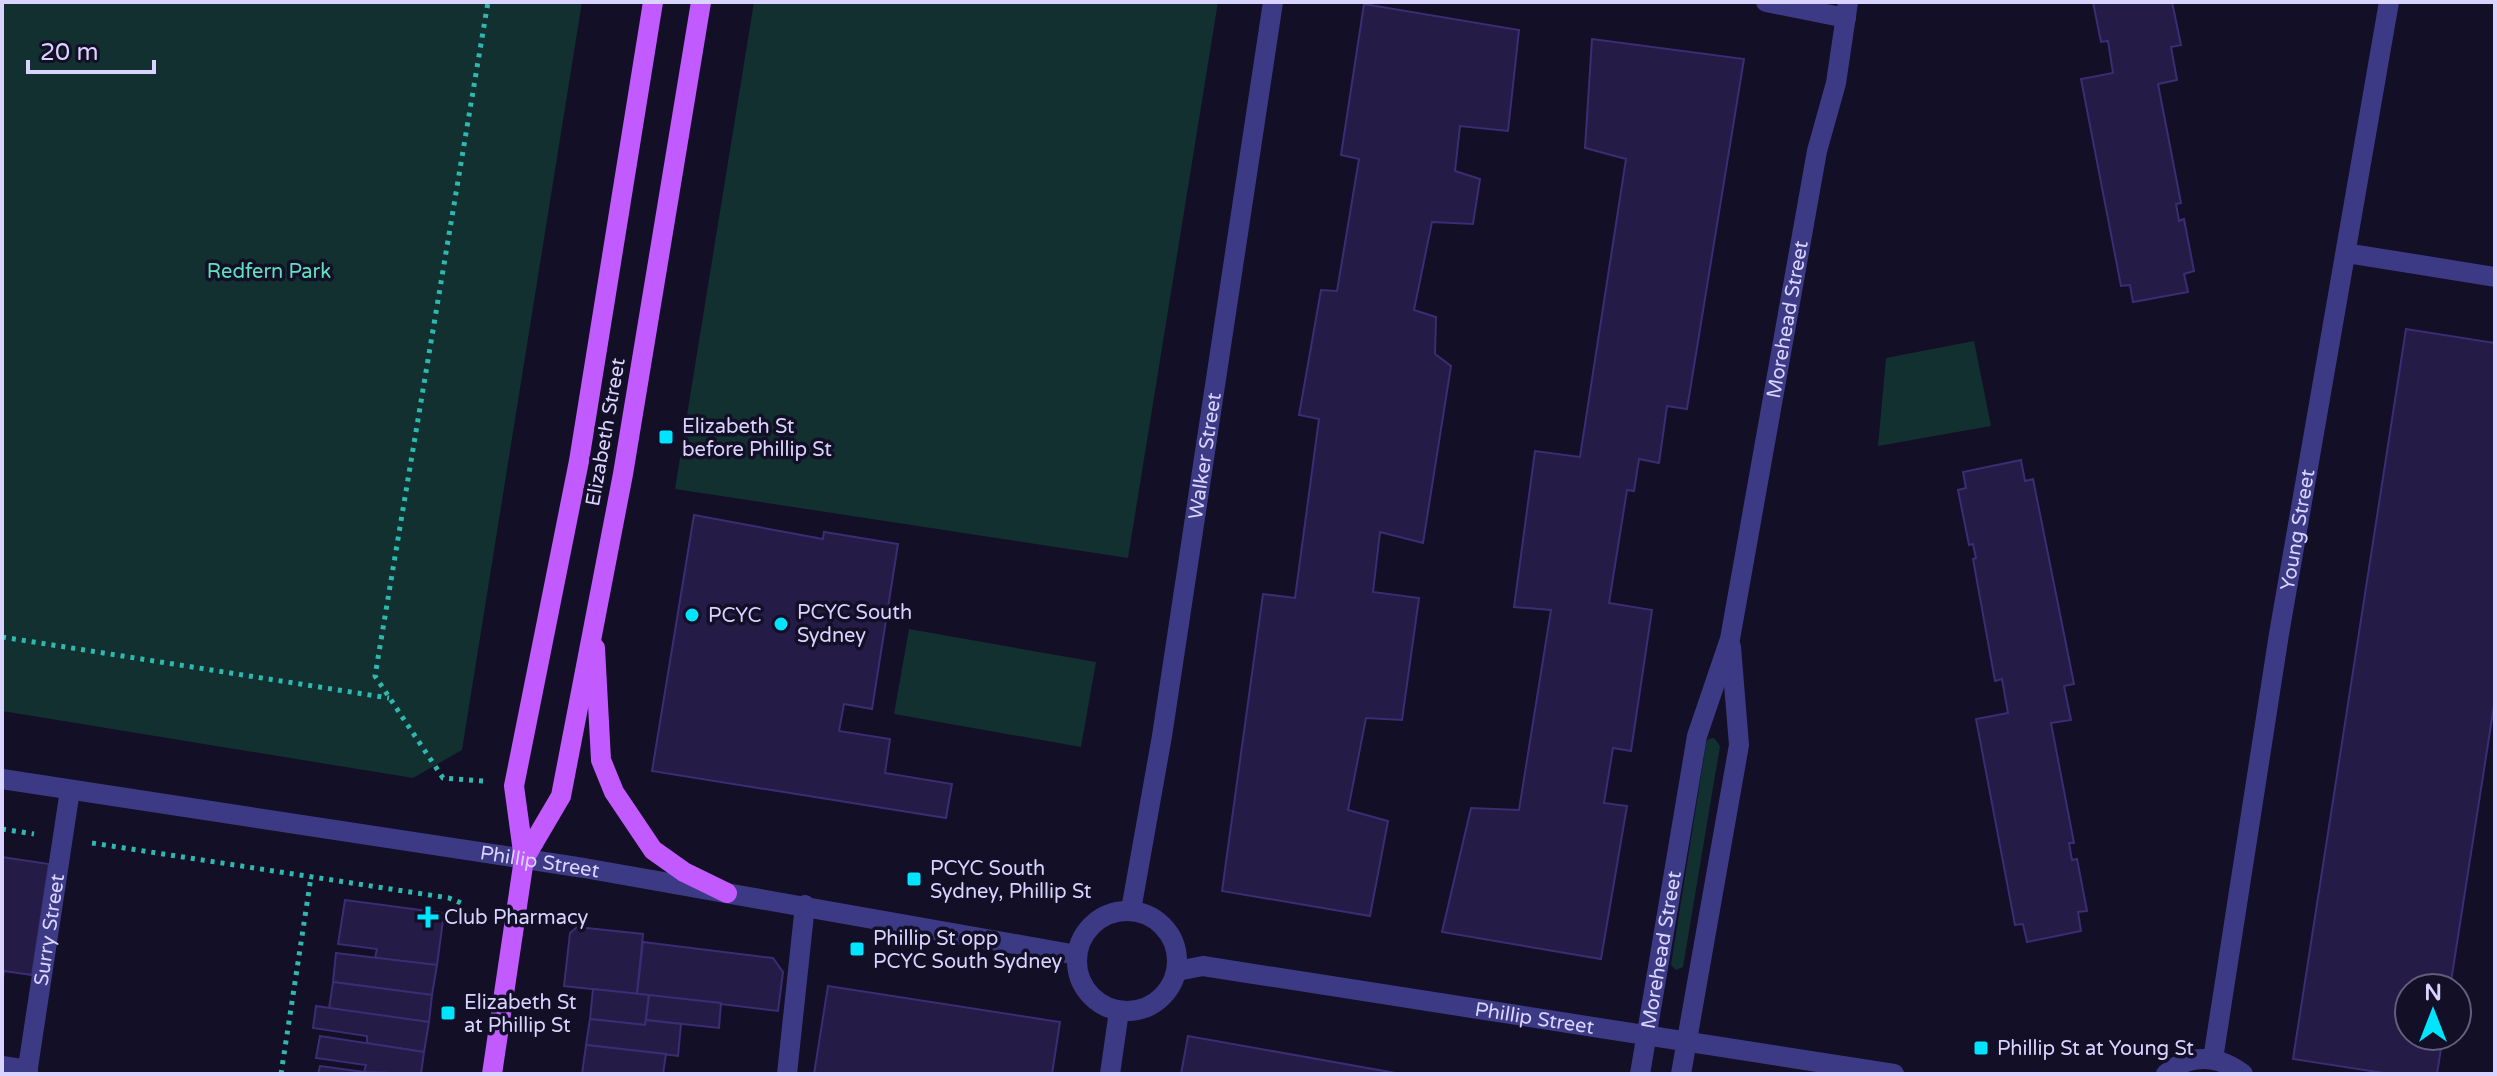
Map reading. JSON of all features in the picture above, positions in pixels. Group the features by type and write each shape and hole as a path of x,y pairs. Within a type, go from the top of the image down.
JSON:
{"main road":[{"name":"Elizabeth Street","path":"492,1074 524,859 514,786 579,461 653,2"},
{"name":"Elizabeth Street","path":"524,859 561,796 623,474 701,2"},
{"path":"593,628 599,677 601,760 614,792 653,850 684,872 727,893"}],"street":[{"name":"Walker Street","path":"1131,910 1162,736 1273,2"},
{"path":"1766,2 1847,10"},
{"name":"Young Street","path":"2213,1059 2277,650 2389,2"},
{"name":"Morehead Street","path":"1640,1074 1697,736 1730,639 1817,151 1836,83 1847,10"},
{"path":"2346,253 2495,277"},
{"name":"Morehead Street","path":"1681,1074 1739,745 1730,639"},
{"name":"Phillip Street","path":"2,779 805,905 1077,955"},
{"name":"Surry Street","path":"2,1066 27,1072 70,790"},
{"path":"787,1074 805,905"},
{"path":"1131,910 1148,914 1172,937 1177,953 1177,971 1162,997 1149,1006 1119,1011 1104,1006 1082,985 1077,955 1081,939 1101,917 1131,910"},
{"name":"Phillip Street","path":"1177,971 1203,966 1894,1074"},
{"path":"1110,1074 1119,1011"},
{"path":"2166,1074 2194,1059 2213,1059 2243,1074"}],"path":[{"path":"488,2 375,676 443,778 514,786"},
{"path":"2,637 390,698"},
{"path":"2,829 449,898 461,903"},
{"path":"281,1074 311,877"}],"green space":[{"name":"Redfern Park","path":"2,2 582,2 462,750 413,778 2,711"},
{"path":"754,2 1218,2 1128,558 675,489"},
{"path":"1974,341 1991,426 1878,446 1886,358"},
{"path":"909,629 1096,662 1081,747 894,714"},
{"path":"1714,738 1720,746 1683,967 1676,970 1671,965 1706,744 1708,739"}],"building":[{"path":"2093,2 2172,2 2181,45 2171,47 2177,80 2158,84 2181,203 2176,204 2179,221 2184,219 2194,271 2184,274 2188,292 2133,302 2130,285 2121,286 2081,79 2113,73 2108,41 2101,42"},
{"path":"1364,4 1519,30 1508,131 1460,126 1455,171 1480,179 1473,224 1432,222 1414,310 1436,317 1435,354 1451,366 1423,543 1380,532 1373,592 1419,598 1402,720 1366,718 1348,810 1388,821 1370,916 1222,891 1263,594 1295,598 1319,419 1299,415 1321,290 1337,291 1359,159 1341,155"},
{"path":"1592,39 1744,59 1687,409 1667,406 1659,463 1639,459 1634,491 1627,490 1609,603 1652,610 1631,751 1613,748 1604,803 1627,806 1601,959 1442,932 1471,808 1519,810 1551,610 1514,607 1535,451 1580,457 1626,159 1585,148"},
{"path":"2406,329 2495,343 2495,699 2452,972 2393,972 2393,1052 2440,1052 2437,1074 2390,1074 2293,1059"},
{"path":"2021,460 2025,481 2033,479 2074,684 2064,686 2071,720 2051,723 2074,843 2069,843 2072,860 2077,859 2087,911 2078,912 2081,931 2027,942 2023,924 2015,925 1976,719 2008,713 2002,679 1995,681 1973,559 1976,558 1973,544 1969,545 1958,490 1966,488 1963,472"},
{"name":"PCYC South Sydney","path":"694,515 823,539 824,532 898,544 872,709 844,704 839,731 890,739 885,773 952,784 946,818 652,771"},
{"path":"2,857 49,864 32,975 4,971 2,985"},
{"path":"345,900 444,913 437,965 375,958 377,949 338,944"},
{"path":"577,927 643,934 637,994 564,986 570,933"},
{"path":"643,942 773,958 783,972 778,1011 637,994"},
{"path":"336,953 437,965 432,995 333,982"},
{"path":"333,982 432,995 429,1022 329,1009"},
{"path":"828,986 1060,1022 1052,1074 814,1074"},
{"path":"593,989 649,995 645,1025 590,1019"},
{"path":"649,995 721,1003 719,1028 646,1020"},
{"path":"316,1006 429,1022 424,1052 367,1043 367,1036 313,1028"},
{"path":"590,1019 645,1025 646,1020 681,1024 678,1056 586,1045"},
{"path":"320,1036 424,1052 421,1074 364,1072 366,1065 316,1058"},
{"path":"1188,1036 1401,1074 1181,1074"},
{"path":"586,1045 666,1054 663,1074 582,1074"},
{"path":"320,1066 364,1072 378,1074 318,1074"}],"place":[{"name":"Elizabeth St before Phillip St","path":"666,437"},
{"name":"PCYC","path":"692,615"},
{"name":"PCYC South Sydney","path":"781,624"},
{"name":"PCYC South Sydney, Phillip St","path":"914,879"},
{"name":"Club Pharmacy","path":"428,917"},
{"name":"Phillip St opp PCYC South Sydney","path":"857,949"},
{"name":"Elizabeth St at Phillip St","path":"448,1013"},
{"name":"Phillip St at Young St","path":"1981,1048"}]}
